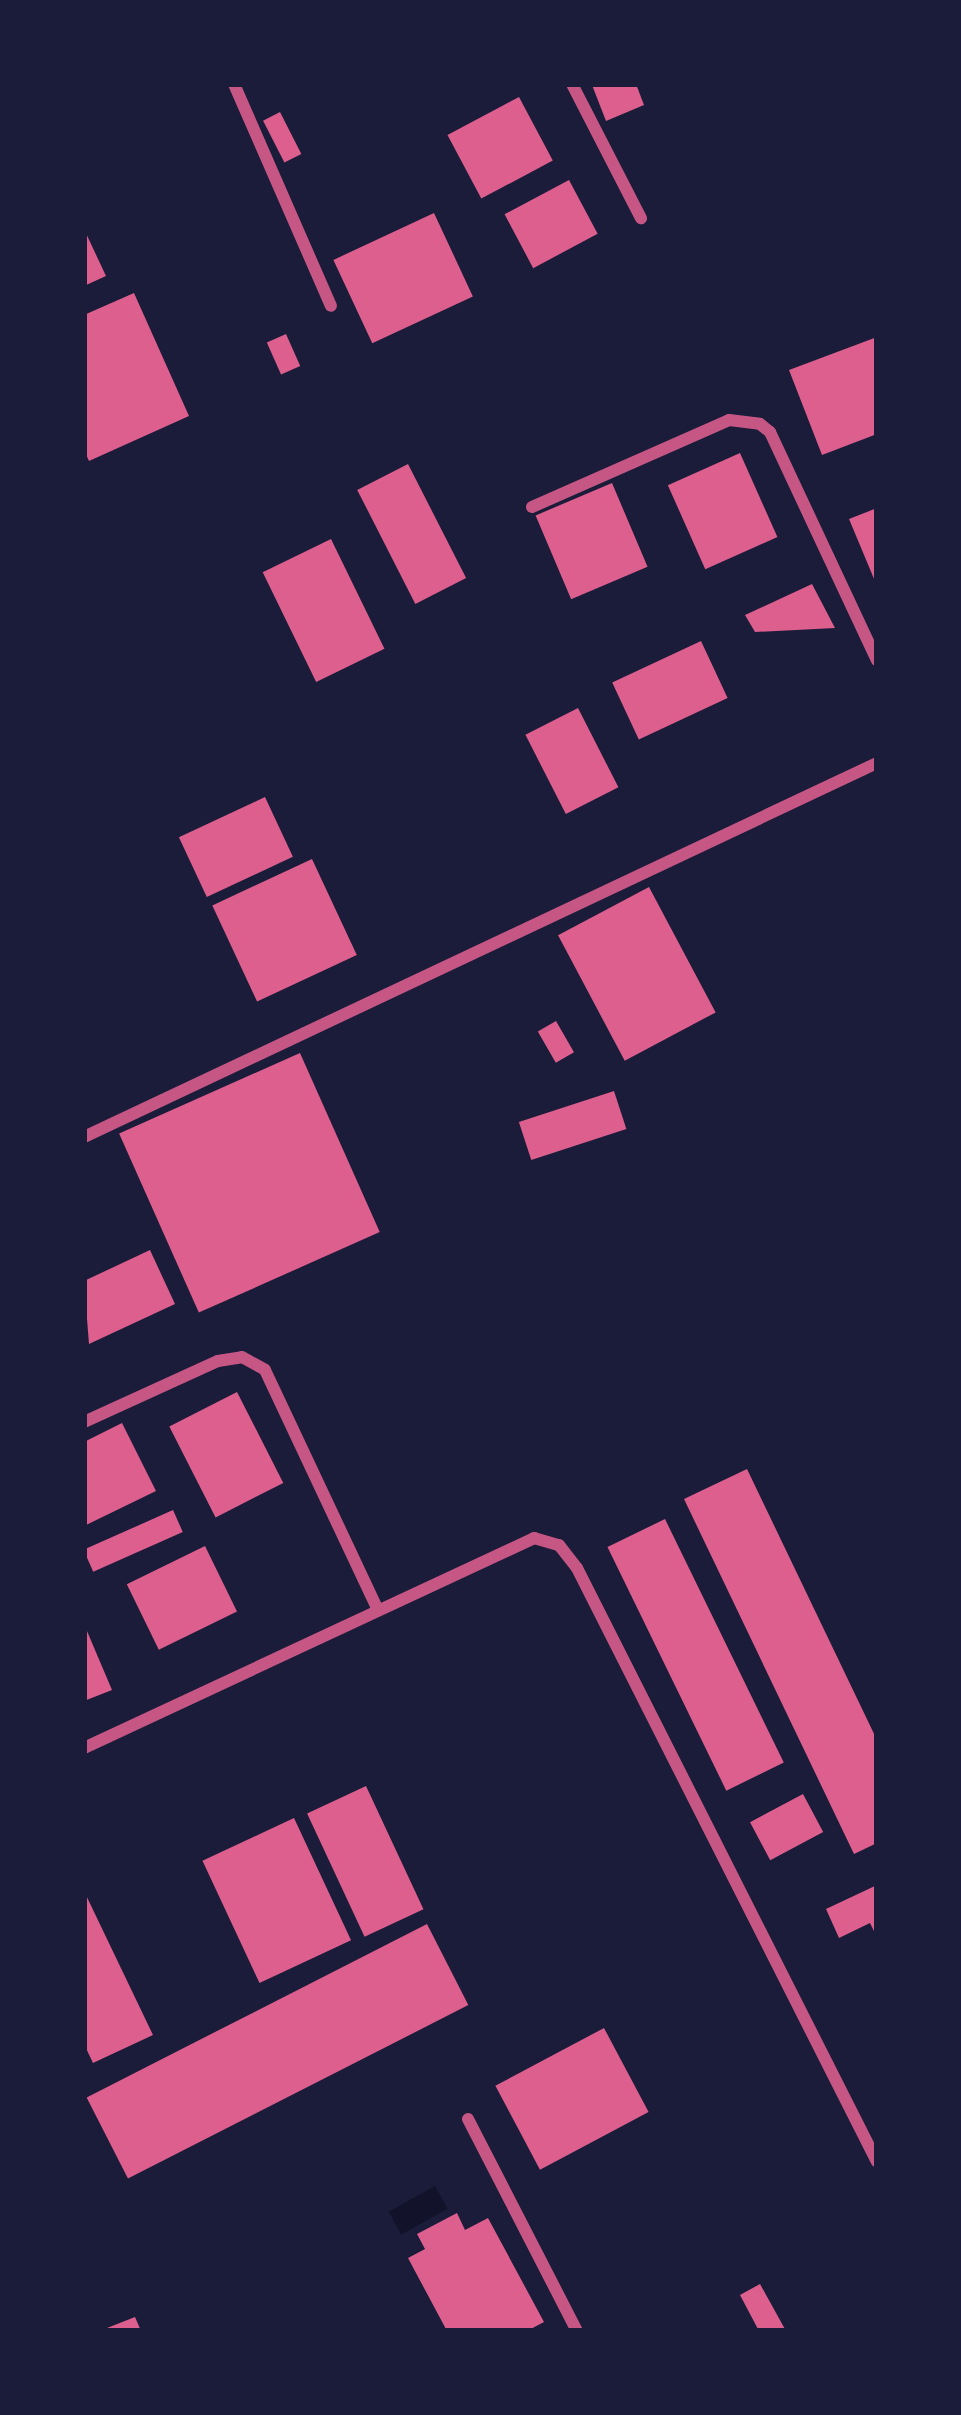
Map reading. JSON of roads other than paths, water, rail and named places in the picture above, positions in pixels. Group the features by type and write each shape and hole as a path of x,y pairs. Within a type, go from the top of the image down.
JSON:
{"street":[{"path":"234,84 331,306"},
{"path":"572,84 641,218"},
{"path":"532,507 729,420 760,424 770,431 877,660"},
{"path":"84,1137 877,764"},
{"path":"84,1422 218,1361 242,1357 265,1370 378,1610"},
{"path":"84,1748 534,1538 559,1545 577,1568 877,2162"},
{"path":"468,2119 577,2331"}]}
